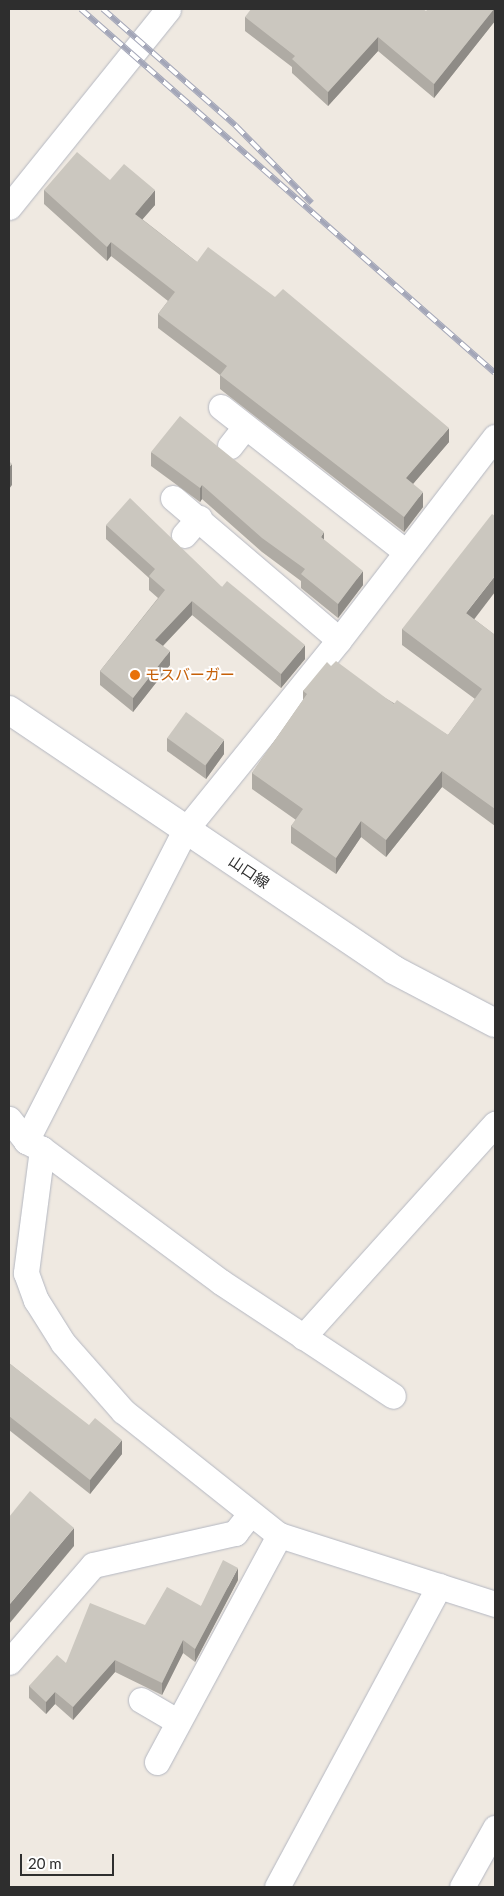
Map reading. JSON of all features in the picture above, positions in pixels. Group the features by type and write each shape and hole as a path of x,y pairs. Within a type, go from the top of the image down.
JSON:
{"street":[{"path":"9,207 168,9"},
{"path":"221,408 406,552"},
{"path":"230,446 246,427"},
{"path":"492,449 406,552 339,640 186,829 34,1145 26,1273 36,1300 63,1343 123,1411 250,1514 279,1535 495,1604"},
{"path":"173,498 191,527 339,640"},
{"name":"山口線","path":"9,710 152,809 186,829 394,970 495,1023"},
{"path":"9,1119 34,1145 221,1282 393,1396"},
{"path":"303,1336 495,1124"},
{"path":"9,1662 93,1565 235,1533 250,1514"},
{"path":"156,1762 279,1535"},
{"path":"278,1887 439,1586"},
{"path":"141,1700 177,1721"},
{"path":"462,1887 495,1828"}],"building":[{"path":"251,9 423,9 426,11 428,9 494,9 434,84 378,37 328,92 292,59 295,56 245,17"},
{"path":"77,152 110,180 124,164 155,190 135,214 197,262 208,247 275,297 283,289 449,428 406,478 423,492 404,517 220,375 227,366 158,314 175,292 111,242 107,247 44,190"},
{"path":"180,416 324,532 321,537 363,571 338,604 301,574 305,569 262,538 202,485 200,488 151,452"},
{"path":"130,498 222,587 227,581 305,645 281,674 192,601 155,640 170,651 133,698 100,671 165,590 149,576 155,569 106,525"},
{"path":"492,514 495,516 495,576 466,613 495,635 495,809 442,771 386,840 361,821 336,858 291,826 303,809 252,773 307,694 303,691 327,662 331,666 336,661 394,704 397,700 448,735 482,689 402,629"},
{"path":"186,712 224,740 205,766 167,738"},
{"path":"9,1363 89,1425 95,1418 122,1440 90,1480 9,1416"},
{"path":"30,1491 74,1528 9,1605 9,1517"},
{"path":"223,1560 238,1568 195,1649 183,1640 162,1683 115,1660 73,1707 55,1692 46,1702 29,1686 57,1655 66,1663 90,1603 145,1625 167,1587 201,1606"}],"railway":[{"path":"81,9 495,373"},
{"path":"103,9 236,126 312,203"}],"place":[{"name":"モスバーガー","path":"135,675"}]}
